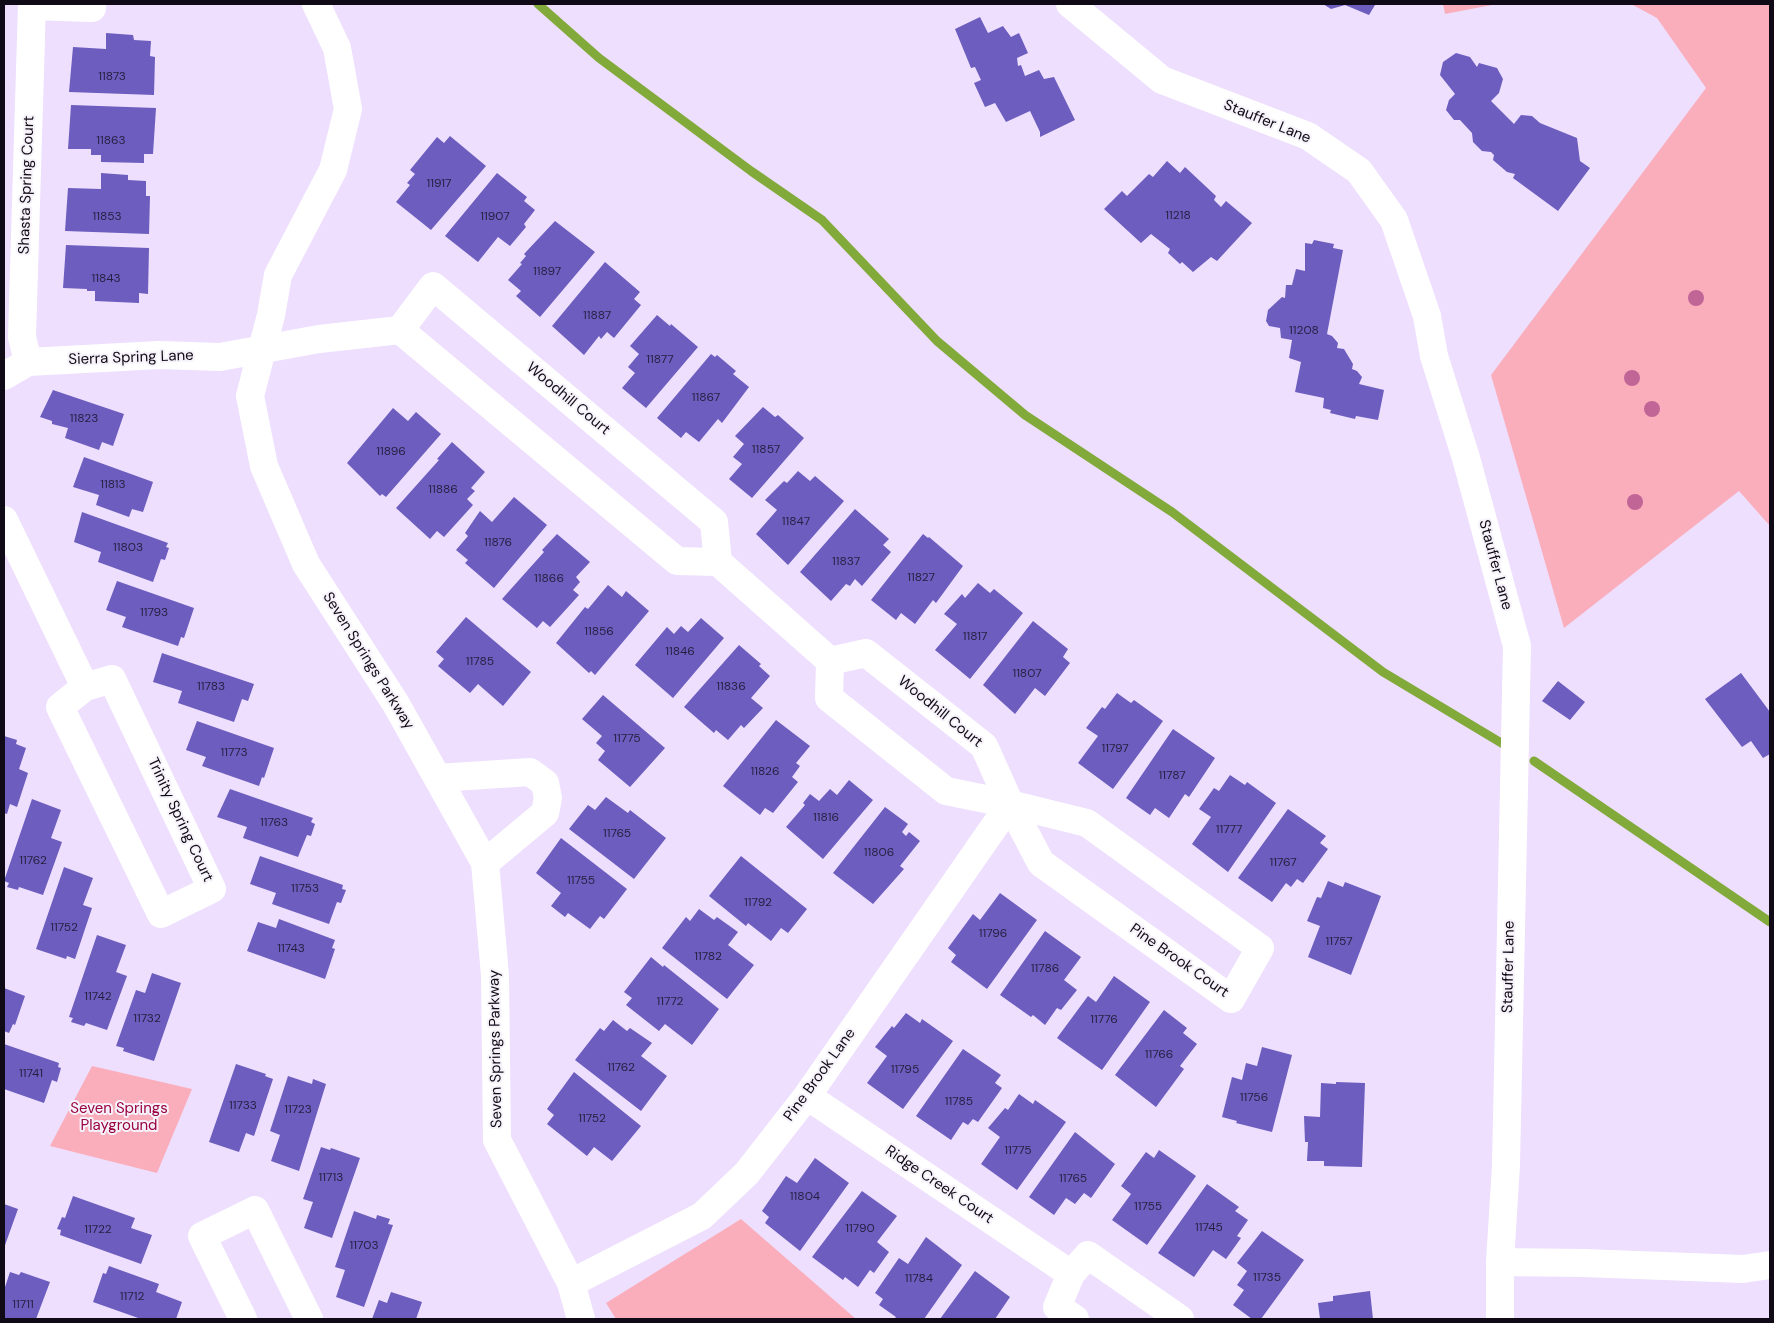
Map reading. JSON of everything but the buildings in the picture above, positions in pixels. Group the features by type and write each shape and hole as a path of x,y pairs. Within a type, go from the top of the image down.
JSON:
{"street":[{"name":"Shasta Spring Court","path":"28,362 22,337 32,5 92,8 92,4"},
{"name":"Seven Springs Parkway","path":"316,4 337,48 348,109 333,170 278,275 262,351 250,396 264,466 306,564 396,704 485,863 496,975 497,1140 571,1283 581,1319"},
{"name":"Stauffer Lane","path":"1070,4 1162,80 1308,136 1359,171 1394,220 1427,316 1434,356 1466,458 1517,646 1506,1165 1500,1262 1500,1319"},
{"name":"Woodhill Court","path":"400,330 433,286 714,522 718,562"},
{"path":"262,351 319,339 400,330 677,561 718,562 830,662 829,698 946,791 1010,804"},
{"name":"Sierra Spring Lane","path":"4,376 28,362 159,355 220,357 262,351"},
{"path":"4,520 85,687"},
{"name":"Woodhill Court","path":"830,662 866,653 984,746 1010,804"},
{"name":"Trinity Spring Court","path":"112,679 212,889 161,914 60,707 85,687 112,679"},
{"path":"438,778 530,772 545,783 548,798 545,813 485,863"},
{"name":"Pine Brook Court","path":"1010,804 1087,823 1260,948 1231,1000 1041,863 1010,804"},
{"name":"Pine Brook Lane","path":"571,1283 702,1216 747,1173 807,1096 1010,804"},
{"name":"Ridge Creek Court","path":"807,1096 1072,1274"},
{"path":"243,1319 202,1236 255,1210 309,1319"},
{"path":"1075,1319 1057,1307 1072,1274 1088,1255 1180,1319"},
{"path":"1500,1262 1743,1269 1770,1265"}],"green space":[{"path":"1443,4 1497,4 1445,14"},
{"path":"1631,4 1770,4 1770,526 1739,491 1564,628 1491,375 1706,88 1657,18"},
{"name":"Seven Springs Playground","path":"92,1066 192,1089 157,1173 50,1146"},
{"path":"741,1219 856,1319 616,1319 606,1303"}],"waterway":[{"path":"538,4 599,58 751,171 822,220 937,341 1025,415 1172,512 1383,672 1508,747"},
{"path":"1534,761 1770,922"}]}
